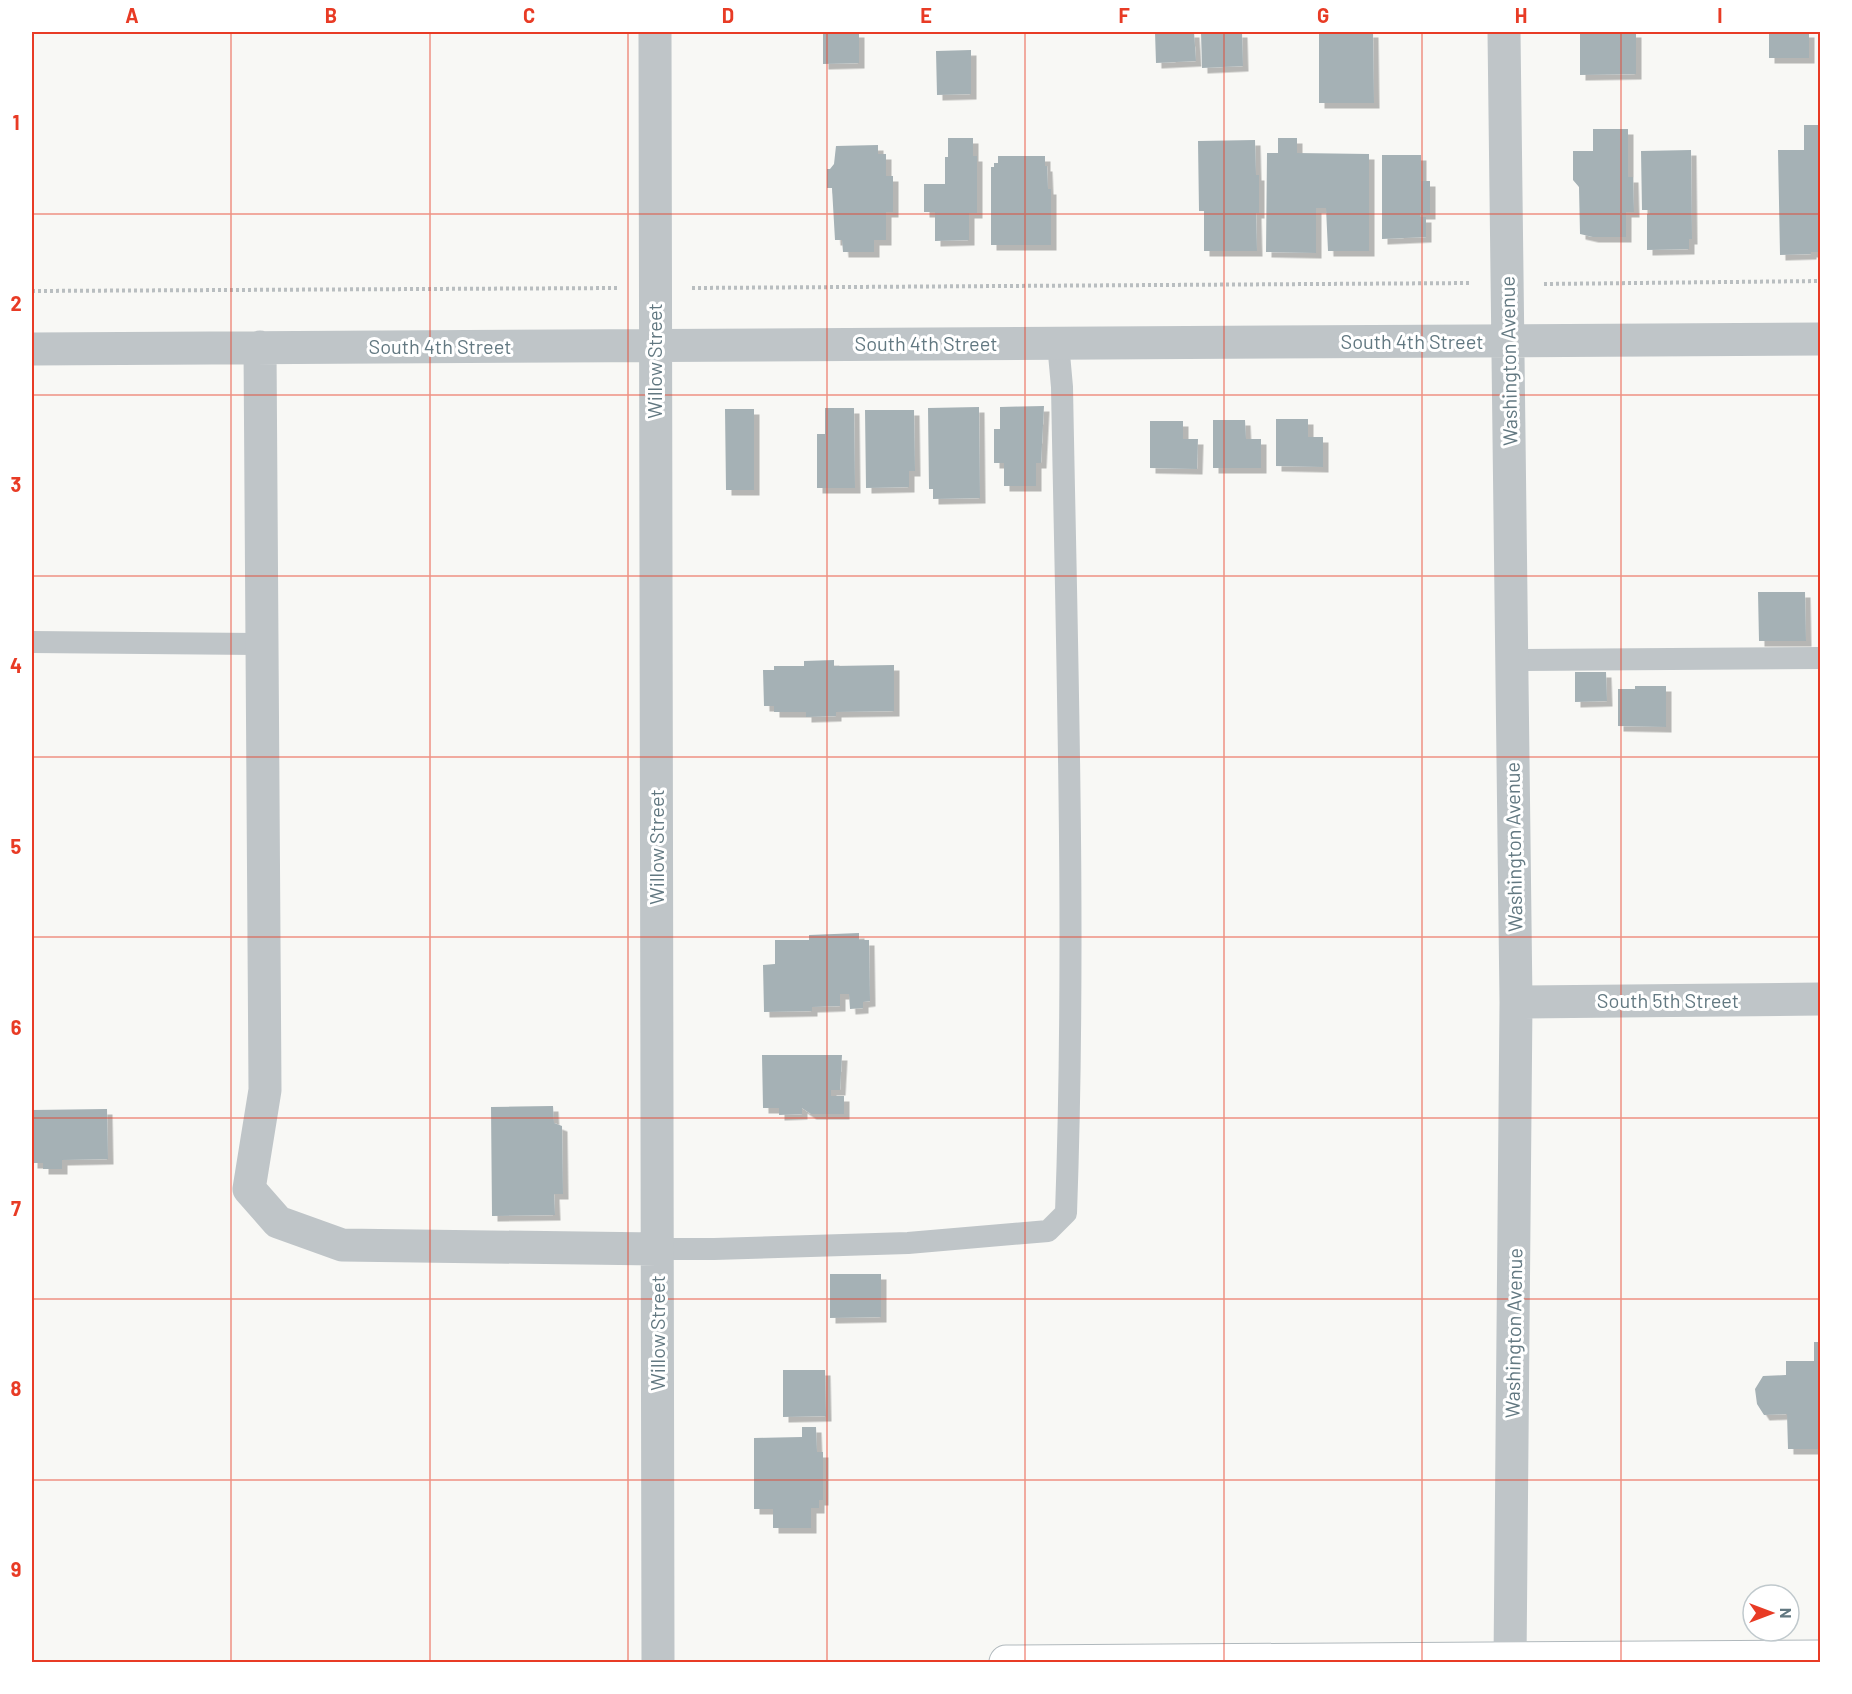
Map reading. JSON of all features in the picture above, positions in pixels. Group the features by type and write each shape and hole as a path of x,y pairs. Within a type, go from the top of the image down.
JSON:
{"street":[{"name":"Willow Street","path":"655,32 658,1662"},
{"name":"Washington Avenue","path":"1504,32 1515,1002 1510,1660"},
{"name":"South 4th Street","path":"32,348 1821,339"},
{"path":"260,347 265,1090 249,1189 278,1222 342,1245 657,1248"},
{"name":"South 5th Street","path":"1515,1002 1821,999"},
{"path":"1006,1662 1821,1657"}],"lane":[{"path":"657,1248 714,1249 931,1241 1048,1231 1066,1213 1070,1122 1069,829 1062,399 1058,343"},
{"path":"32,642 261,644"},
{"path":"1511,660 1821,658"}],"path":[{"path":"1550,284 1821,281"},
{"path":"693,288 1449,284"},
{"path":"32,291 606,288"}],"building":[{"path":"823,32 859,32 859,63 823,64"},
{"path":"1155,32 1194,32 1196,61 1156,63"},
{"path":"1201,32 1242,32 1243,66 1202,68"},
{"path":"1319,32 1373,32 1374,103 1319,103"},
{"path":"1580,32 1636,32 1636,74 1580,75"},
{"path":"1769,32 1809,32 1809,58 1769,58"},
{"path":"971,50 971,94 937,95 936,51"},
{"path":"1804,125 1820,125 1820,252 1780,255 1778,150 1804,150"},
{"path":"1593,129 1628,129 1628,177 1633,177 1634,212 1626,212 1626,237 1593,237 1580,234 1579,187 1573,180 1573,151 1593,151"},
{"path":"948,138 973,138 973,156 977,156 977,213 969,213 969,240 935,241 935,212 924,212 924,184 945,184"},
{"path":"1278,138 1297,138 1297,153 1369,154 1369,251 1328,251 1326,208 1316,208 1316,253 1266,252 1267,153 1278,153"},
{"path":"1255,140 1256,175 1259,175 1259,213 1256,213 1257,251 1204,251 1204,211 1199,211 1198,141"},
{"path":"878,145 878,154 886,154 886,176 893,176 893,212 886,212 886,240 874,240 874,252 843,252 842,240 835,240 832,188 827,188 827,169 834,164 836,146"},
{"path":"1691,150 1692,239 1689,239 1689,249 1647,250 1647,214 1650,214 1650,210 1642,210 1641,151"},
{"path":"1382,155 1421,155 1421,181 1430,181 1430,214 1420,214 1420,217 1426,217 1426,237 1382,239"},
{"path":"998,156 1045,156 1048,189 1051,189 1051,245 991,245 991,167 994,167 994,163 998,163"},
{"path":"1044,406 1041,463 1036,463 1036,486 1004,486 1004,463 994,463 994,429 1000,429 1000,407"},
{"path":"979,407 980,498 933,499 933,489 929,489 928,408"},
{"path":"825,408 854,408 855,488 817,488 817,434 825,434"},
{"path":"725,409 754,409 754,490 726,490"},
{"path":"865,410 914,410 915,471 909,471 909,487 866,488"},
{"path":"1276,419 1308,419 1308,437 1323,437 1323,467 1276,466"},
{"path":"1213,420 1245,420 1246,439 1261,439 1261,468 1213,468"},
{"path":"1150,421 1183,421 1183,439 1198,439 1197,469 1150,468"},
{"path":"1758,592 1805,592 1806,641 1759,641"},
{"path":"834,660 834,666 894,665 894,711 836,712 836,716 806,717 806,712 774,712 774,706 764,706 763,670 774,670 774,666 804,666 804,661"},
{"path":"1575,672 1606,672 1607,701 1575,702"},
{"path":"1635,686 1666,686 1666,727 1618,726 1618,689 1635,689"},
{"path":"859,933 859,940 869,940 870,1001 863,1002 863,1008 850,1009 849,994 840,994 840,1006 812,1007 812,1011 764,1012 763,965 775,964 775,940 809,940 809,935"},
{"path":"762,1055 842,1055 840,1090 831,1090 831,1096 844,1096 844,1114 811,1114 802,1108 802,1114 779,1115 779,1108 763,1108"},
{"path":"553,1106 554,1123 562,1126 563,1194 554,1194 555,1215 492,1216 491,1107"},
{"path":"107,1109 108,1159 62,1160 62,1169 43,1169 43,1163 32,1163 32,1110"},
{"path":"830,1274 881,1274 881,1317 830,1318"},
{"path":"1814,1342 1820,1342 1820,1449 1788,1449 1787,1414 1764,1415 1757,1404 1755,1389 1763,1376 1786,1375 1786,1361 1814,1361"},
{"path":"783,1370 825,1370 826,1416 783,1417"},
{"path":"802,1427 816,1427 817,1452 823,1452 823,1500 819,1500 819,1508 811,1508 811,1528 773,1528 773,1509 754,1509 754,1438 802,1437"}]}
